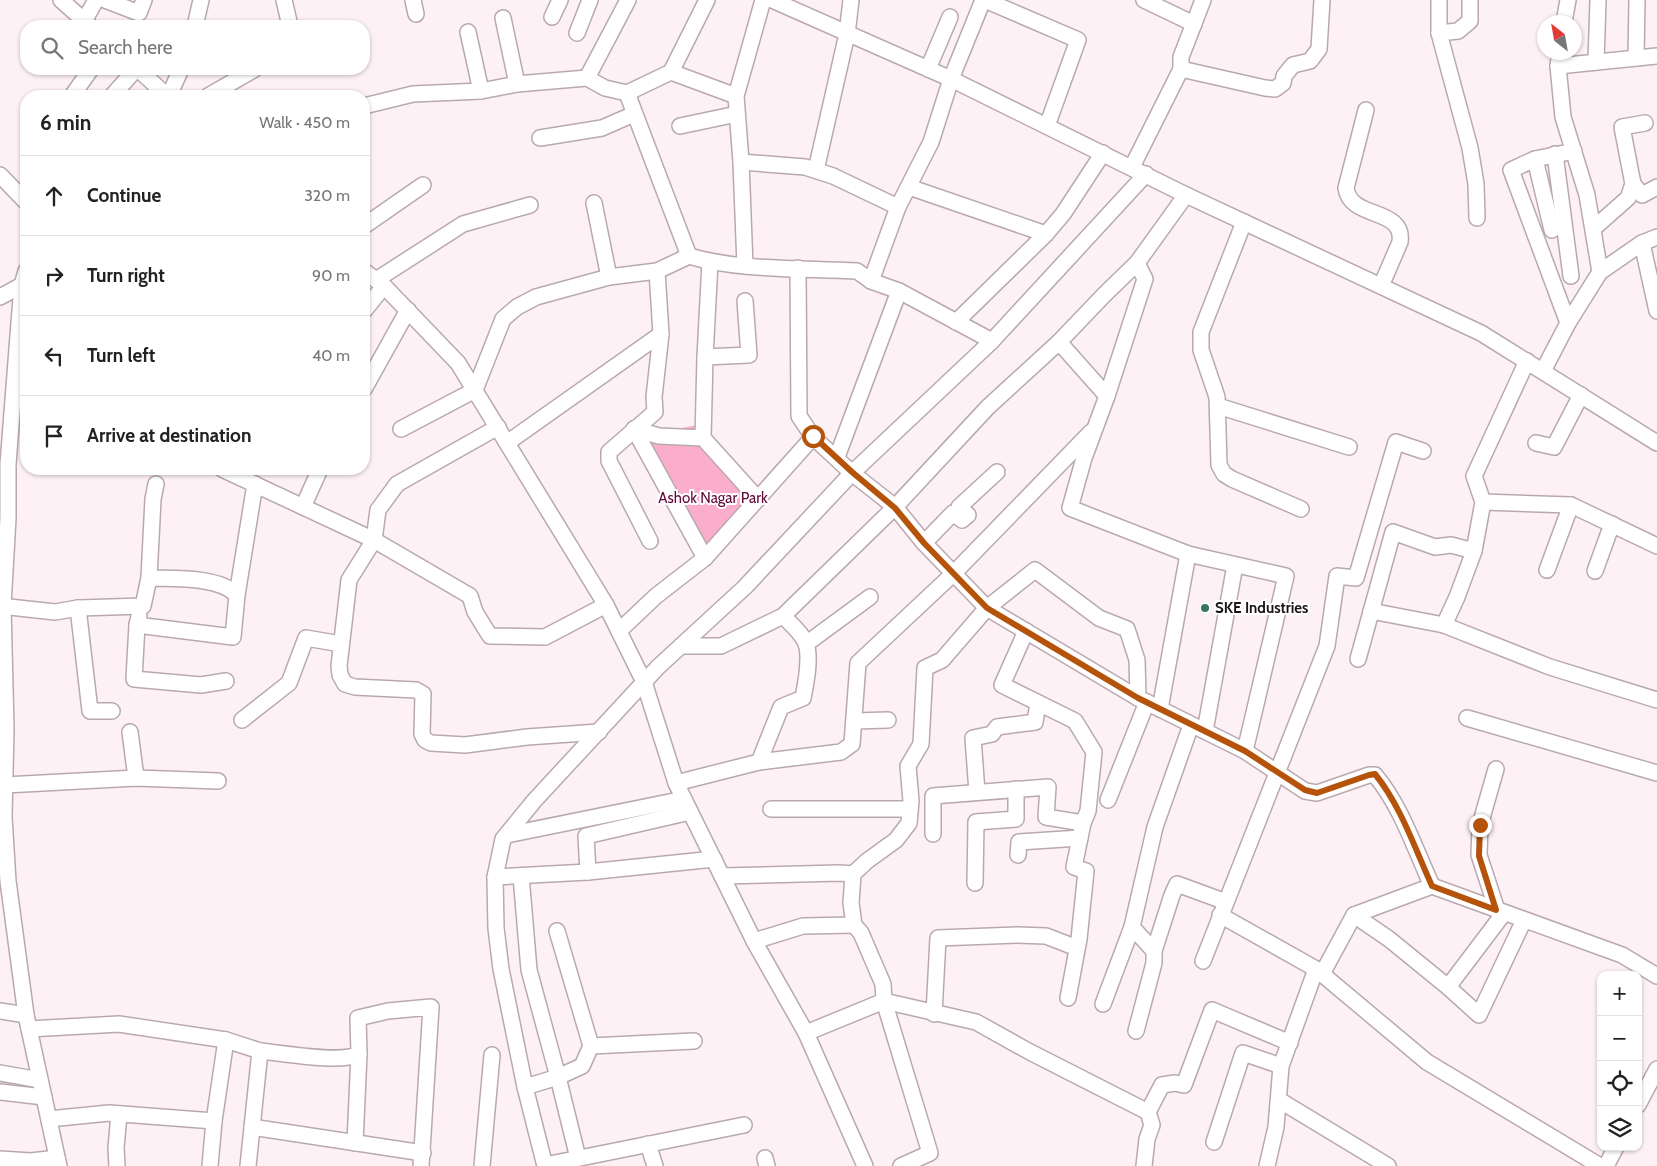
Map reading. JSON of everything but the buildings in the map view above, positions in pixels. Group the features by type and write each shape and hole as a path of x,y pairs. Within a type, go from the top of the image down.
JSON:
{"street":[{"path":"61,0 83,20"},
{"path":"88,20 96,0"},
{"path":"105,0 139,12 144,0"},
{"path":"196,20 200,0"},
{"path":"284,0 289,20"},
{"path":"552,17 560,0"},
{"path":"576,34 590,0"},
{"path":"587,78 628,0"},
{"path":"370,105 413,94 481,90 517,84 587,78 605,88 628,94 671,72 707,0"},
{"path":"744,266 741,162 736,96 763,0"},
{"path":"816,170 847,34 851,0"},
{"path":"871,281 898,207 931,142 951,80 984,0 1078,40 1047,126"},
{"path":"1144,0 1194,24"},
{"path":"1132,167 1182,69 1182,57 1203,0"},
{"path":"1182,69 1276,89 1293,65 1310,61 1319,49 1322,0"},
{"path":"1439,0 1439,33 1470,148 1476,184 1477,218"},
{"path":"1439,33 1458,30 1470,21 1470,0"},
{"path":"1565,15 1568,0"},
{"path":"1596,62 1598,0"},
{"path":"1636,58 1637,0"},
{"path":"779,2 928,69 1104,153 1186,195 1481,333 1657,443"},
{"path":"928,69 950,17"},
{"path":"503,18 517,84"},
{"path":"468,32 481,90"},
{"path":"1571,60 1596,62 1657,56"},
{"path":"1559,60 1563,117 1587,195 1600,272"},
{"path":"671,72 736,96"},
{"path":"76,90 88,75"},
{"path":"118,90 131,75"},
{"path":"144,75 161,90"},
{"path":"171,90 178,75"},
{"path":"218,90 245,75"},
{"path":"628,94 689,256"},
{"path":"1366,110 1346,188 1347,196 1351,201 1360,207 1385,217 1399,227 1401,234 1400,242 1380,286"},
{"path":"540,138 602,128 634,114"},
{"path":"680,126 737,114"},
{"path":"1645,123 1622,127 1634,184 1642,195 1657,187"},
{"path":"1568,324 1511,170 1535,159 1574,151"},
{"path":"956,322 1046,234 1073,200 1104,153"},
{"path":"1556,154 1571,276"},
{"path":"1535,159 1552,230"},
{"path":"741,162 805,167 816,170 833,176 898,207"},
{"path":"744,1125 545,1165 525,1087 501,969 496,928 495,877 503,840 534,801 644,682 746,587 852,472 992,341 1146,174"},
{"path":"0,175 20,196"},
{"path":"1594,228 1628,198 1634,184"},
{"path":"370,222 423,185"},
{"path":"909,188 1046,234"},
{"path":"681,646 721,646 784,616 895,508 988,407 1059,342 1137,263 1186,195"},
{"path":"594,203 609,277"},
{"path":"370,300 380,283 463,224 530,205"},
{"path":"1244,222 1201,332 1201,350 1217,397 1219,465 1224,474 1232,479 1301,509"},
{"path":"1543,371 1568,324 1600,272 1642,243 1657,237"},
{"path":"1642,243 1657,311"},
{"path":"401,429 475,390 503,319 517,307 536,297 609,277 657,271 689,256 710,262 744,266 857,271 871,281 899,291 992,341"},
{"path":"710,262 705,357 704,438 758,499"},
{"path":"1137,263 1145,279 1107,396 1084,458 1070,508 1188,554 1286,576 1245,751"},
{"path":"798,268 798,416 813,436 895,508 924,543 987,608 1148,703 1245,751 1305,790 1317,793 1375,774 1396,807 1432,886"},
{"path":"650,541 609,461 609,452 655,412 654,397 661,334 657,271"},
{"path":"370,276 408,310 458,363 606,604 644,682 676,783 754,941 806,1033 865,1166"},
{"path":"0,297 20,281"},
{"path":"837,457 899,291"},
{"path":"705,357 749,355 745,301"},
{"path":"370,377 408,310"},
{"path":"0,1159 58,1162 28,1022 8,881 2,817 5,785 2,606 4,462 20,315"},
{"path":"508,443 661,334"},
{"path":"1059,342 1107,396"},
{"path":"1444,625 1457,597 1474,551 1483,502 1474,476 1527,361"},
{"path":"1536,443 1554,447 1581,395"},
{"path":"1218,406 1349,447"},
{"path":"498,427 397,484 378,510 374,540 350,580 341,644 340,675 345,684 355,687 416,690 422,694 422,734 425,740 431,743 466,745 527,737 598,732"},
{"path":"676,783 759,762 840,752 852,744 858,663 953,574 1095,428"},
{"path":"634,430 659,436 704,438"},
{"path":"634,430 705,558"},
{"path":"619,631 656,596 705,558 813,436"},
{"path":"1203,961 1327,646 1337,576 1356,578 1396,442 1422,451"},
{"path":"924,543 952,513 962,520 968,515 959,507 997,472"},
{"path":"235,475 374,540 470,596 475,612 490,636 545,637 606,604"},
{"path":"303,507 317,475"},
{"path":"156,484 153,499 149,578 137,625 134,679 201,685 226,681"},
{"path":"137,625 233,637 237,595 255,484"},
{"path":"1483,502 1570,505 1657,546"},
{"path":"1547,570 1570,505"},
{"path":"1595,570 1612,524"},
{"path":"1358,659 1393,532 1435,547 1451,546 1474,551"},
{"path":"1108,800 1148,703 1188,554"},
{"path":"1103,1004 1132,928 1155,827 1198,728 1235,565"},
{"path":"901,1166 930,1153 884,1001 883,984 861,932 854,925 851,903 853,874 867,860 901,835 909,823 911,801 908,766 921,744 925,668 942,660 987,608 1035,570 1099,618 1127,629 1148,703"},
{"path":"149,578 202,581 230,587 237,595"},
{"path":"806,644 870,597"},
{"path":"2,606 55,612 78,608 143,606"},
{"path":"78,608 90,712 112,711"},
{"path":"1371,611 1444,625 1550,667 1657,700"},
{"path":"759,762 781,708 803,698 807,678 806,644 798,631 784,616"},
{"path":"1026,631 1002,685 1075,721 1094,752 1088,811 1081,831 1074,867 1086,871 1077,948 1068,998"},
{"path":"242,720 289,683 306,638 341,644"},
{"path":"977,792 973,738 992,734 997,727 1035,722 1038,703"},
{"path":"1467,718 1657,773"},
{"path":"854,720 888,720"},
{"path":"130,732 136,778"},
{"path":"1496,769 1480,825 1479,856 1500,912"},
{"path":"5,785 136,778 218,781"},
{"path":"934,834 933,796 1048,787 1046,817 1081,831"},
{"path":"975,882 976,822 1016,819 1016,790"},
{"path":"507,835 687,805"},
{"path":"588,872 586,836 687,805"},
{"path":"771,809 910,809"},
{"path":"1018,855 1019,842 1081,831"},
{"path":"495,877 588,872 714,859"},
{"path":"722,876 853,874"},
{"path":"521,876 529,970 578,1158"},
{"path":"1136,1031 1154,963 1154,951 1177,884 1223,909 1319,972 1427,1062 1600,1166"},
{"path":"1268,1166 1276,1127 1281,1066 1319,972 1354,915 1432,886 1622,956 1657,976"},
{"path":"1448,987 1500,912"},
{"path":"1354,915 1389,939 1479,1015 1524,920"},
{"path":"754,941 803,926 854,925"},
{"path":"1132,928 1154,951"},
{"path":"525,1087 558,1077 582,1066 591,1046 557,931"},
{"path":"934,1014 938,938 1017,935 1046,936 1077,948"},
{"path":"806,1033 884,1001 934,1014 976,1022 1030,1052 1148,1112"},
{"path":"252,1127 355,1142 422,1160 431,1007 388,1011 358,1018 360,1054 355,1142"},
{"path":"1144,1166 1147,1139 1152,1125 1148,1112 1162,1085 1175,1083 1184,1085 1212,1010 1290,1043"},
{"path":"0,1011 28,1022 119,1024 226,1040 260,1051 338,1058 353,1057 360,1054"},
{"path":"210,1166 214,1121 226,1040"},
{"path":"591,1046 694,1041"},
{"path":"248,1166 260,1051"},
{"path":"1214,1142 1243,1053 1281,1066"},
{"path":"482,1166 492,1055"},
{"path":"1642,1097 1657,1069"},
{"path":"0,1073 40,1080"},
{"path":"0,1092 44,1097"},
{"path":"1279,1100 1388,1166"},
{"path":"49,1120 109,1113 214,1121"},
{"path":"117,1166 116,1148 119,1114"},
{"path":"648,1144 655,1166"},
{"path":"1606,1166 1614,1151"}],"green space":[{"name":"Ashok Nagar Park","path":"697,425 752,498 705,547 647,435"}],"place":[{"name":"SKE Industries","path":"1205,608"}],"route":[{"path":"813,436 895,508 924,543 987,608 1138,698 1245,751 1305,790 1317,793 1375,774 1396,807 1432,886 1496,910 1479,856 1480,825"}]}
